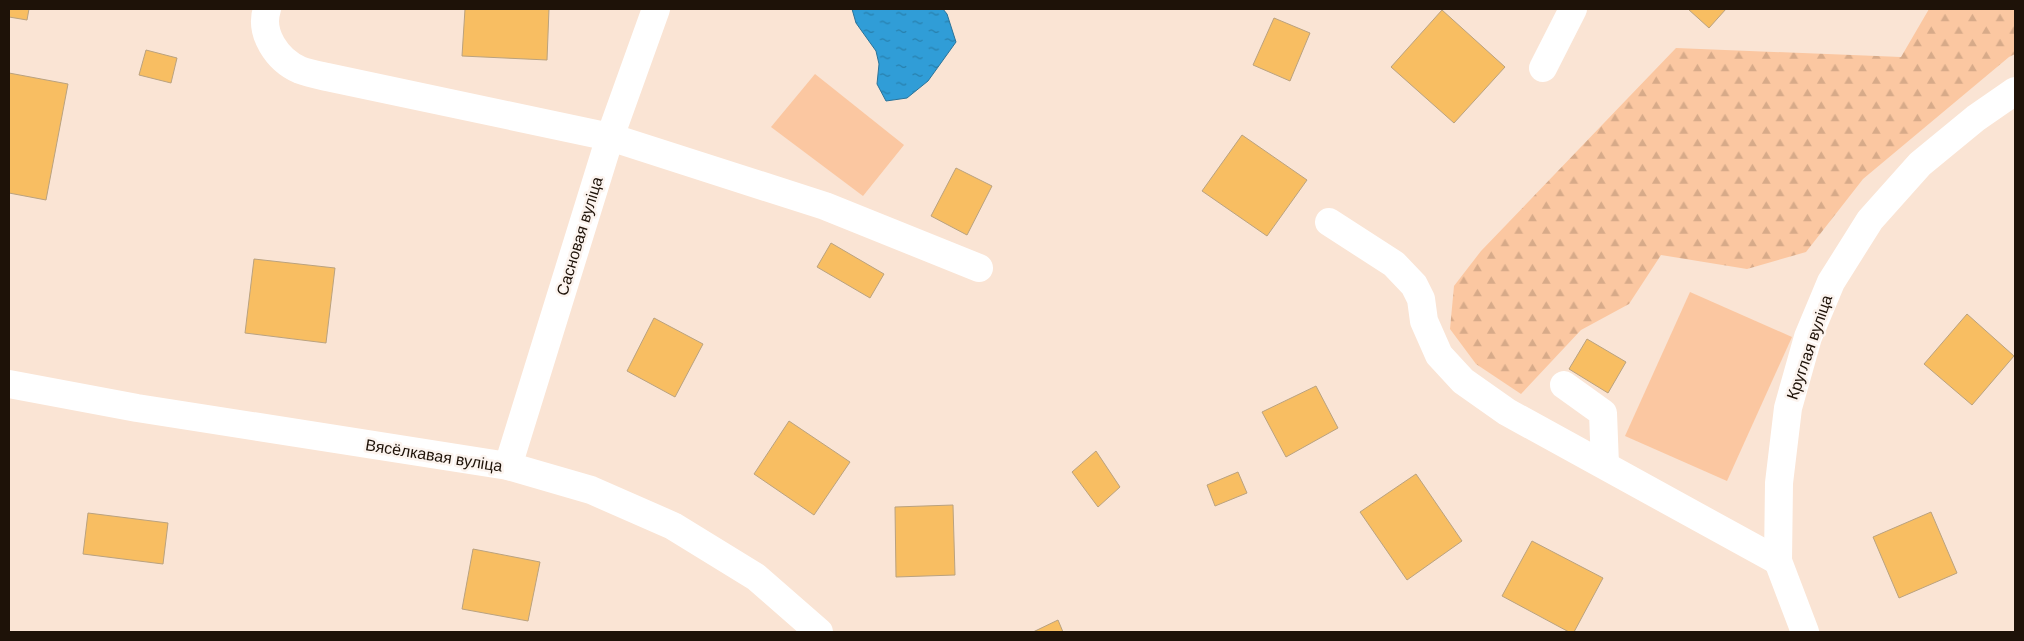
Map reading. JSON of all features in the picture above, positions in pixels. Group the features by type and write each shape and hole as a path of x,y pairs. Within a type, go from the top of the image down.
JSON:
{"street":[{"path":"267,9 264,19 267,36 280,56 299,70 610,137 826,206 979,268"},
{"name":"Сасновая вуліца","path":"508,466 610,137 656,9"},
{"path":"1543,68 1573,9"},
{"name":"Круглая вуліца","path":"1805,632 1778,561 1779,482 1788,408 1808,338 1831,282 1870,220 1920,164 1976,118 2015,91"},
{"path":"1329,222 1394,264 1414,285 1421,299 1424,321 1439,355 1463,381 1507,412 1778,561"},
{"name":"Вясёлкавая вуліца","path":"9,384 137,408 508,466 591,490 673,526 756,577 819,632"},
{"path":"1564,385 1603,413 1605,465"}],"green space":[{"path":"1929,9 2015,9 2015,54 1863,179 1806,252 1747,269 1661,255 1629,304 1581,330 1521,394 1476,364 1450,329 1454,286 1481,251 1676,48 1901,57"},
{"path":"815,74 904,145 863,196 771,127"},
{"path":"1690,292 1792,337 1727,481 1625,436"}],"water":[{"path":"852,9 943,9 947,14 956,42 928,81 907,98 886,101 877,84 879,64 876,51 856,23"}],"building":[{"path":"9,9 29,9 27,20 9,17"},
{"path":"465,9 549,9 547,60 462,56"},
{"path":"1688,9 1726,9 1709,28"},
{"path":"1442,10 1505,67 1454,123 1391,67"},
{"path":"1274,18 1310,33 1290,81 1253,65"},
{"path":"146,50 177,58 171,83 139,75"},
{"path":"9,73 68,84 46,200 9,193"},
{"path":"1242,135 1307,180 1267,236 1202,191"},
{"path":"956,168 992,186 967,235 931,216"},
{"path":"831,243 884,274 870,298 817,267"},
{"path":"254,259 335,268 326,343 245,333"},
{"path":"1967,314 2014,356 1972,405 1924,364"},
{"path":"654,318 703,344 675,397 627,371"},
{"path":"1587,339 1626,362 1608,393 1569,369"},
{"path":"1316,386 1338,428 1286,457 1262,412"},
{"path":"789,421 850,462 814,515 754,474"},
{"path":"1096,451 1120,487 1098,507 1072,472"},
{"path":"1238,472 1247,493 1215,506 1207,485"},
{"path":"1416,474 1462,541 1407,580 1360,512"},
{"path":"953,505 955,575 896,577 895,507"},
{"path":"1931,512 1957,573 1899,598 1873,537"},
{"path":"88,513 168,523 163,564 83,554"},
{"path":"1532,541 1603,578 1574,632 1569,632 1502,596"},
{"path":"473,549 540,562 528,621 462,609"},
{"path":"1058,620 1063,632 1033,632"}]}
